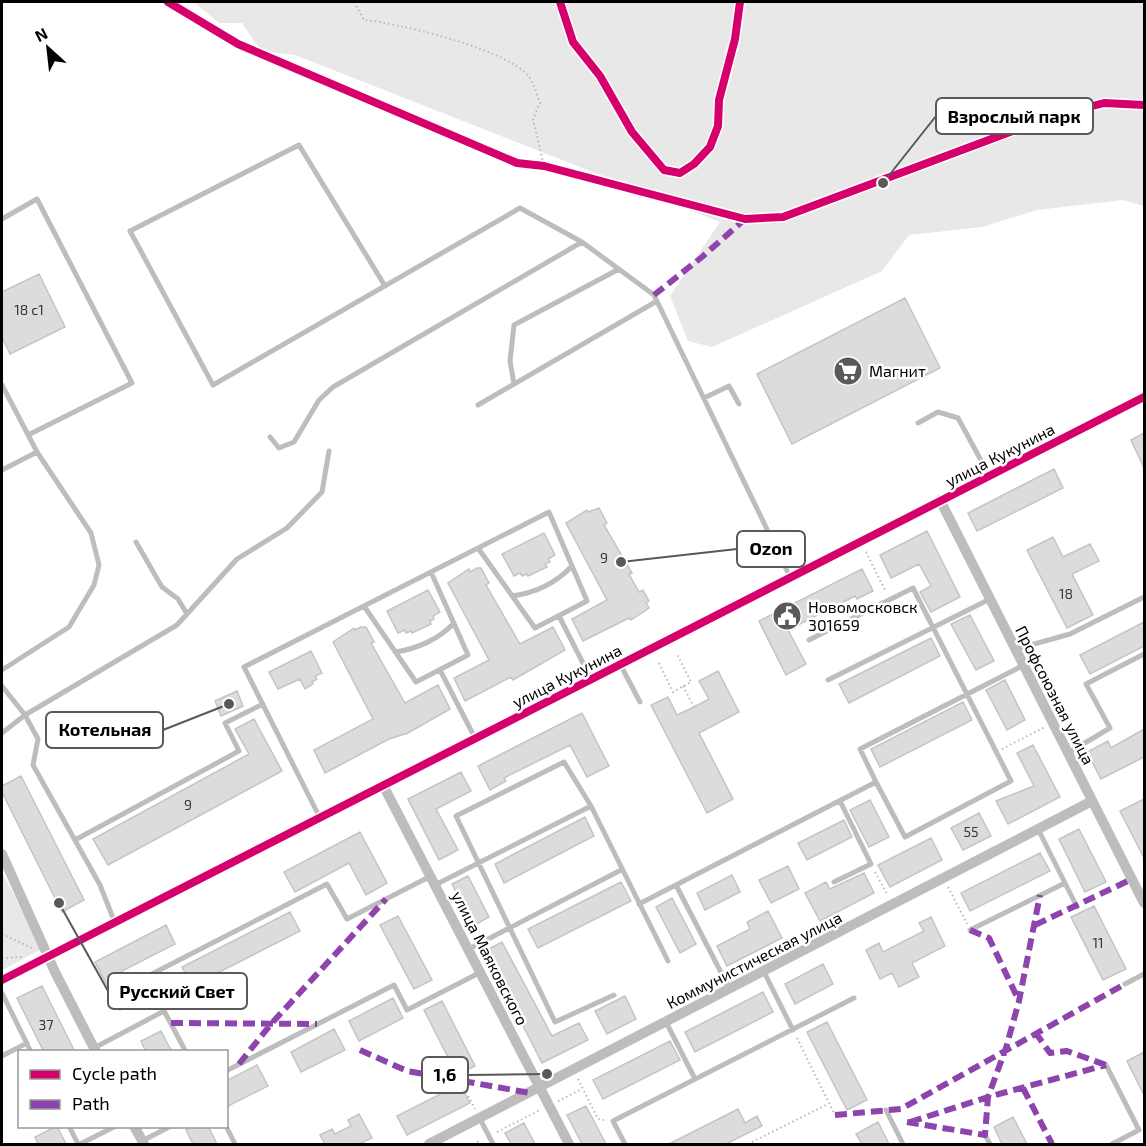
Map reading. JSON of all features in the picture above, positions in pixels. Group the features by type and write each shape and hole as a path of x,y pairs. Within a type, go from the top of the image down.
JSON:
{"street":[{"name":"улица Кукунина","path":"2,980 1144,397"},
{"name":"Профсоюзная улица","path":"940,500 1144,903"},
{"name":"улица Маяковского","path":"384,785 569,1144"},
{"name":"Коммунистическая улица","path":"429,1144 1092,801"},
{"path":"2,854 95,1050"},
{"path":"135,1128 143,1143"}],"lane":[{"path":"384,286 299,144 130,231 213,385 520,208 582,242 654,295 790,577"},
{"path":"2,219 37,199 132,383 28,435"},
{"path":"270,437 279,448 294,442 319,400 333,387 582,242"},
{"path":"514,384 510,362 514,325 619,269"},
{"path":"478,405 657,301"},
{"path":"2,385 37,452 91,533 99,565 94,585 69,627 2,670"},
{"path":"704,399 729,386 739,404"},
{"path":"918,423 938,412 958,418 989,475"},
{"path":"2,733 25,715 177,624 237,559 287,528 322,492 329,451"},
{"path":"2,470 37,452"},
{"path":"320,818 244,667 478,548 549,512 587,601 535,628 478,548"},
{"path":"136,542 162,587 178,599 187,614"},
{"path":"513,596 537,590 561,577 572,566"},
{"path":"364,606 416,682 468,655 431,572"},
{"path":"809,640 913,588 967,693 1011,781 905,837 860,749 967,693 1023,665"},
{"path":"1016,650 1070,634 1144,597"},
{"path":"828,680 990,599"},
{"path":"559,616 591,679"},
{"path":"395,652 411,650 444,633 454,622"},
{"path":"1068,753 1110,728 1086,684 1144,654"},
{"path":"621,664 640,702"},
{"path":"440,669 474,738"},
{"path":"2,686 25,715 38,739 33,765 100,885 115,923"},
{"path":"75,840 239,751 225,723 263,704"},
{"path":"614,995 555,1022 456,816 564,762 591,806 668,961"},
{"path":"639,904 876,782"},
{"path":"834,882 871,864 840,801"},
{"path":"185,1050 146,977 327,884 347,919 433,880 478,863 591,806"},
{"path":"1038,829 1077,906"},
{"path":"469,949 621,870"},
{"path":"970,930 1065,883"},
{"path":"676,885 730,990"},
{"path":"228,1070 394,985 407,1010 481,972"},
{"path":"764,972 793,1030"},
{"path":"1125,984 1144,974"},
{"path":"2,993 30,1050"},
{"path":"625,1144 613,1121 854,998"},
{"path":"95,1050 164,1011"},
{"path":"666,1023 695,1079"},
{"path":"2,1056 27,1043"},
{"path":"1106,1065 1139,1131 1112,1144"},
{"path":"886,1110 903,1144"},
{"path":"480,1119 493,1144"},
{"path":"70,1128 79,1144 112,1128"},
{"path":"143,1143 168,1128"},
{"path":"227,1128 236,1144"},
{"path":"985,1135 990,1144"}],"path":[{"path":"354,2 364,20 392,22 503,57 529,76 540,103 533,119 539,165 555,169"},
{"path":"860,541 890,599"},
{"path":"659,663 673,692 692,682 677,654"},
{"path":"683,686 694,707"},
{"path":"996,752 1053,723"},
{"path":"871,864 892,905"},
{"path":"944,879 970,930"},
{"path":"2,934 49,956"},
{"path":"793,1030 835,1115"},
{"path":"574,1071 598,1119 613,1121"},
{"path":"460,1080 480,1119"},
{"path":"473,1144 582,1089"},
{"path":"748,1144 829,1104"}],"shaded area":[{"path":"194,2 1144,2 1144,206 1123,200 1037,210 982,227 909,235 882,271 712,347 688,341 670,296 720,222 295,55 261,51 242,23 219,23"},
{"path":"2,872 42,949 2,970"}],"building":[{"path":"39,274 65,327 10,354 2,337 2,292"},
{"name":"Магнит","path":"905,298 940,368 792,444 757,374"},
{"path":"1144,433 1144,468 1131,440"},
{"path":"1054,469 1063,488 977,531 968,513"},
{"path":"599,508 607,523 604,525 632,573 629,574 639,592 643,590 649,601 646,602 649,608 631,620 629,618 583,641 572,619 607,600 566,523 587,510 588,512"},
{"path":"927,531 960,597 931,612 920,592 931,586 919,564 891,578 880,555"},
{"path":"544,533 555,555 548,559 550,562 545,564 547,567 528,576 527,574 522,576 520,573 514,576 502,554"},
{"path":"756,535 760,542 741,552 737,544"},
{"path":"1053,537 1063,557 1090,544 1099,561 1072,574 1093,615 1067,628 1027,550"},
{"path":"481,568 489,583 486,585 520,644 553,627 565,650 513,680 511,677 465,701 454,678 489,660 448,583 469,569 470,572"},
{"path":"862,569 873,591 857,599 855,596 788,630 806,664 786,675 759,621"},
{"path":"428,590 440,612 433,616 431,624 412,633 411,631 406,633 405,630 398,633 387,611"},
{"path":"970,615 994,661 976,670 951,624"},
{"path":"1144,622 1144,646 1090,674 1080,655"},
{"path":"366,627 374,642 371,643 405,703 438,685 450,709 408,733 389,739 325,773 314,750 373,719 333,642 354,628 355,630"},
{"path":"931,638 940,656 849,703 839,684"},
{"path":"311,651 322,673 315,676 317,679 312,682 313,684 305,689 300,679 278,689 269,672"},
{"path":"718,671 739,712 699,733 733,799 707,813 651,705 668,697 677,715 694,707 709,699 699,681"},
{"path":"1005,680 1025,720 1007,730 986,690"},
{"path":"237,691 243,706 221,716 215,701"},
{"path":"963,702 972,720 880,767 871,749"},
{"path":"582,713 609,766 587,777 570,745 504,778 506,781 490,790 478,766"},
{"path":"254,719 282,771 108,865 93,839 249,754 235,729"},
{"path":"1144,729 1144,757 1101,779 1087,752 1108,741 1111,748"},
{"path":"1033,745 1060,797 1008,824 996,801 1034,786 1017,753"},
{"path":"461,772 471,791 436,809 458,850 439,860 408,799"},
{"path":"21,776 84,900 62,912 2,792 2,786"},
{"path":"1144,799 1144,858 1120,811"},
{"path":"870,800 889,837 869,847 850,810"},
{"path":"979,813 991,836 963,850 951,828"},
{"path":"585,817 594,836 504,883 495,864"},
{"path":"844,820 852,837 807,860 798,843"},
{"path":"1079,829 1106,882 1085,892 1059,839"},
{"path":"360,832 387,883 366,895 349,863 295,892 284,872"},
{"path":"931,838 942,860 890,887 878,865"},
{"path":"1040,853 1050,871 970,911 961,893"},
{"path":"788,866 799,889 771,903 759,880"},
{"path":"864,873 874,893 820,921 805,893 826,882 830,889"},
{"path":"732,875 740,892 705,910 697,893"},
{"path":"468,876 489,917 473,926 452,884"},
{"path":"621,882 631,901 538,948 528,929"},
{"path":"672,898 696,944 680,953 656,907"},
{"path":"1094,906 1126,969 1103,980 1071,917"},
{"path":"768,911 782,938 727,966 717,946 750,929 747,922"},
{"path":"290,912 300,931 192,986 182,967"},
{"path":"398,916 432,980 414,989 380,925"},
{"path":"931,917 945,946 912,963 919,977 899,987 892,973 880,979 866,950 879,943 883,952 924,931 919,923"},
{"path":"166,925 175,944 122,971 138,1001 120,1010 95,962"},
{"path":"502,942 552,1036 579,1023 588,1040 542,1063 485,951"},
{"path":"823,964 833,984 795,1004 785,984"},
{"path":"42,986 74,1050 43,1050 17,998"},
{"path":"763,992 773,1012 695,1052 685,1032"},
{"path":"625,996 636,1019 607,1034 595,1011"},
{"path":"393,998 403,1018 359,1041 349,1021"},
{"path":"442,1001 475,1066 457,1075 424,1010"},
{"path":"827,1022 867,1100 847,1110 807,1032"},
{"path":"334,1029 345,1050 301,1072 291,1052"},
{"path":"161,1031 171,1050 145,1050 141,1041"},
{"path":"670,1041 680,1060 603,1099 593,1080"},
{"path":"1144,1052 1144,1095 1127,1061"},
{"path":"257,1065 268,1086 228,1106 228,1080"},
{"path":"460,1084 470,1103 407,1135 397,1116"},
{"path":"586,1106 606,1144 582,1144 567,1115"},
{"path":"738,1109 745,1123 757,1116 762,1126 726,1144 669,1144"},
{"path":"359,1114 372,1138 359,1144 325,1144 320,1135 332,1129 335,1134 351,1126 348,1120"},
{"path":"1013,1117 1027,1144 1002,1144 994,1127"},
{"path":"878,1122 889,1144 862,1144 856,1134"},
{"path":"524,1123 535,1144 511,1144 505,1133"},
{"path":"53,1128 58,1128 66,1144 38,1144 35,1137"},
{"path":"209,1128 217,1144 193,1144 186,1130"}],"marked path":[{"path":"654,295 745,219"},
{"path":"1035,925 1132,879"},
{"path":"907,1122 985,1135 988,1097 1006,1048 1019,1001 1040,895"},
{"path":"239,1064 271,1024 386,899"},
{"path":"970,930 989,938 1019,1001"},
{"path":"835,1115 901,1109 1125,984"},
{"path":"171,1023 317,1024"},
{"path":"1035,1032 1050,1053 1067,1051 1106,1065"},
{"path":"360,1050 407,1071 530,1093"},
{"path":"910,1122 988,1097 1106,1065"},
{"path":"1023,1088 1052,1144"}],"cycle path":[{"path":"168,2 238,44 517,163 544,166 745,219 783,217 1050,117 1104,103 1144,105"},
{"path":"560,2 573,42 600,76 632,132 664,170 680,173 694,164 710,147 718,126 719,100 735,39 740,2"},
{"path":"2,980 1144,397"}],"place":[{"name":"Взрослый парк","path":"883,183"},
{"name":"Магнит","path":"848,371"},
{"name":"Ozon","path":"621,562"},
{"name":"Новомосковск 301659","path":"787,616"},
{"name":"Котельная","path":"229,704"},
{"name":"Русский Свет","path":"59,903"},
{"name":"1,6","path":"547,1074"}]}
